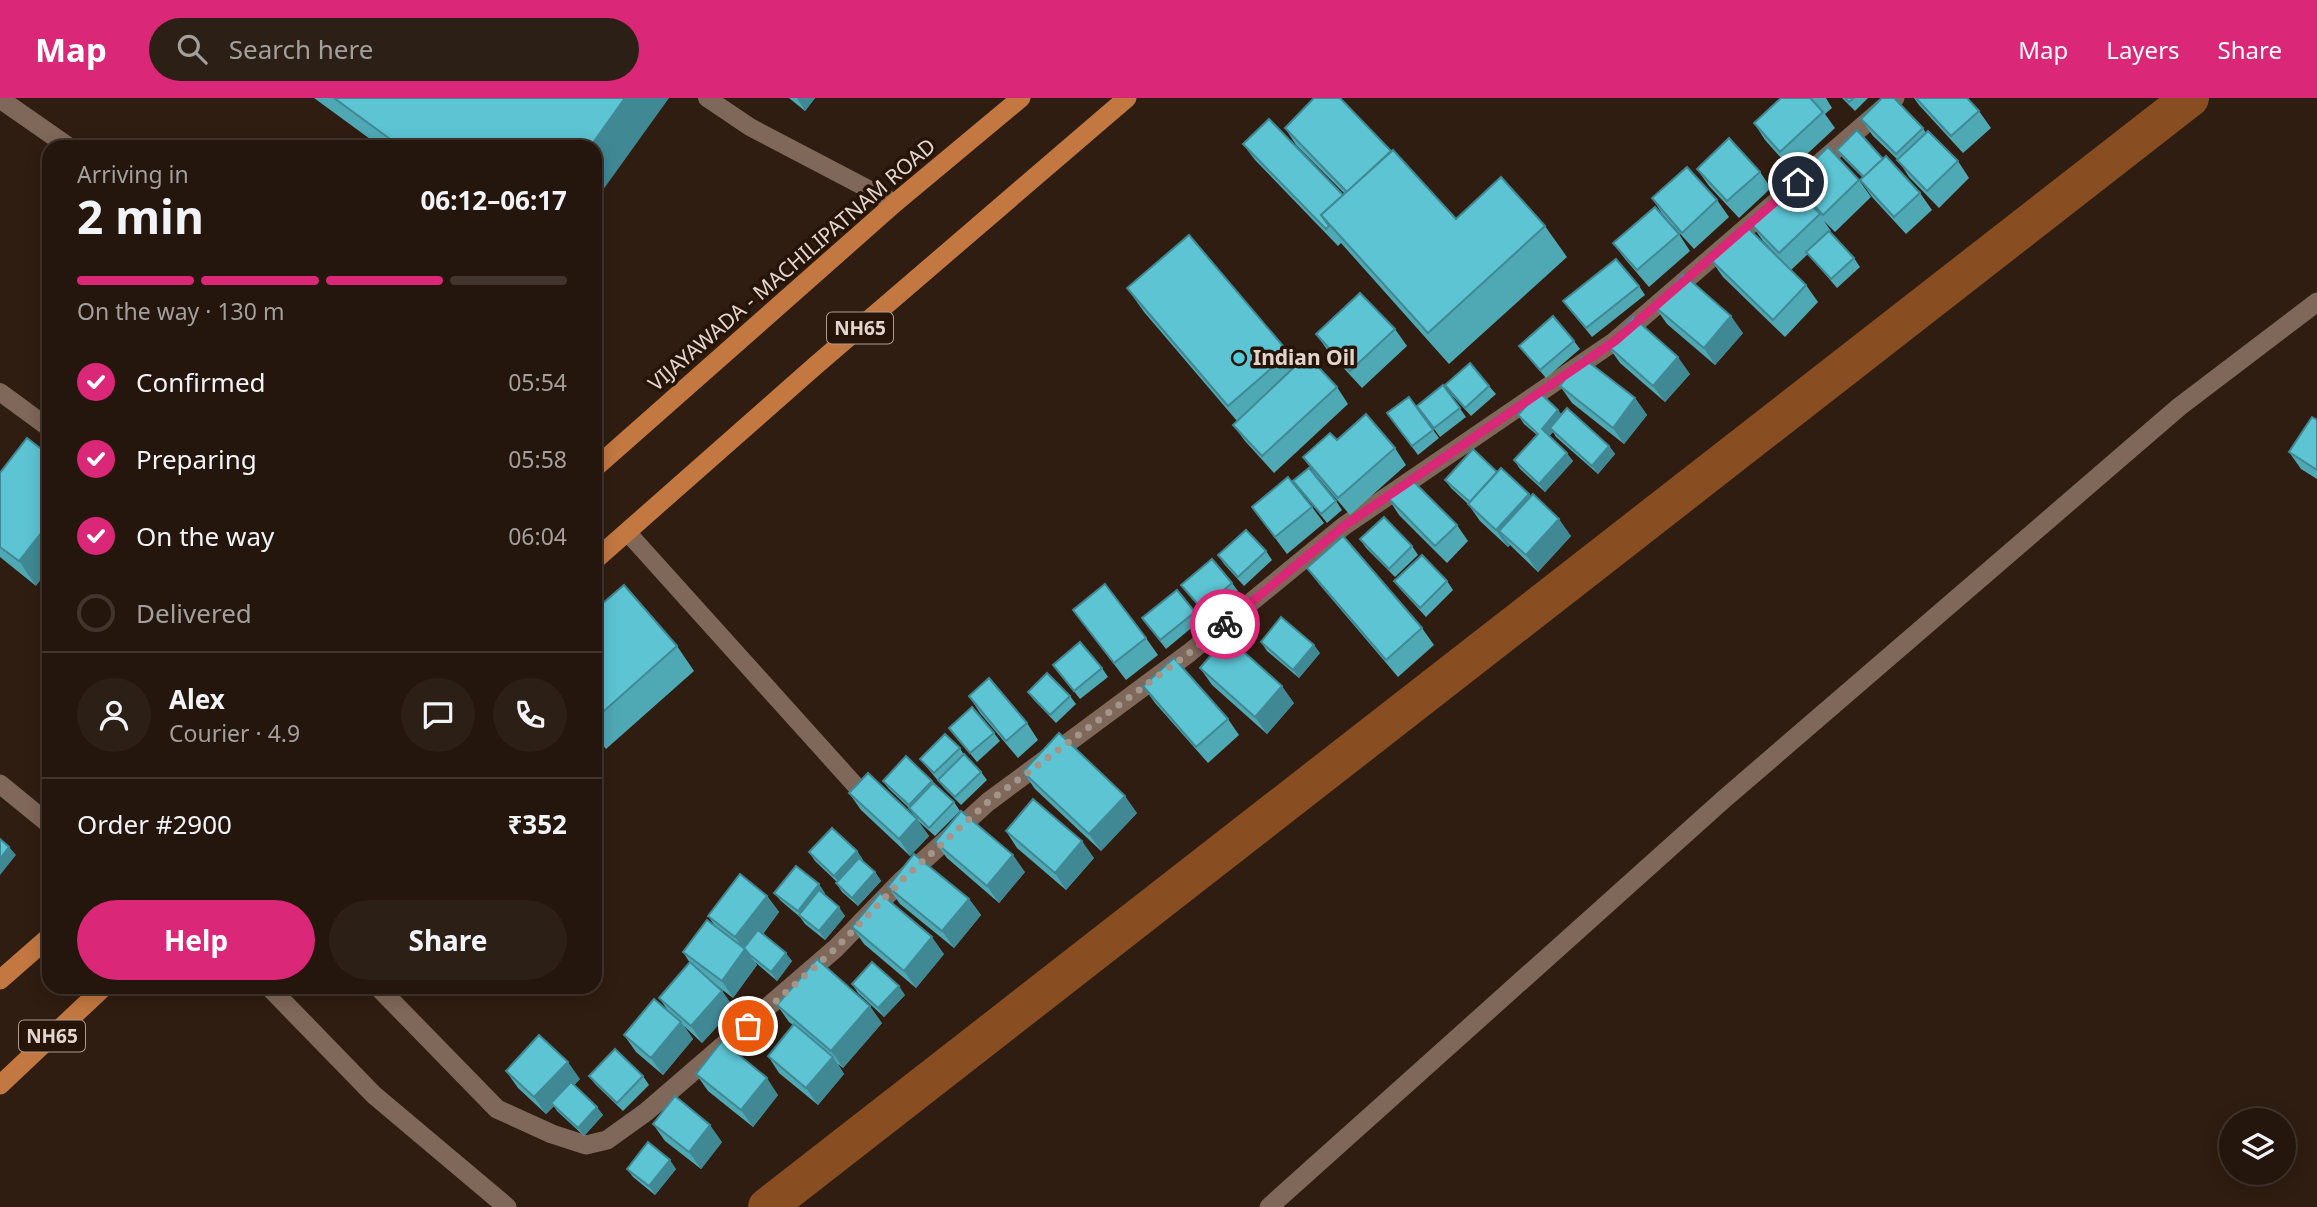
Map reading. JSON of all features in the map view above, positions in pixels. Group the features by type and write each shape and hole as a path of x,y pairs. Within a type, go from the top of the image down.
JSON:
{"highway":[{"name":"VIJAYAWADA - MACHILIPATNAM ROAD","path":"602,462 895,203 1021,98"},
{"name":"NH65","path":"602,554 815,366 1127,98"},
{"path":"0,980 42,943"},
{"name":"NH65","path":"0,1085 97,994"}],"street":[{"path":"385,994 497,1109 552,1134 586,1144 607,1140 657,1104 826,956 901,881 988,802 1189,653 1344,526 1615,341 1895,98"},
{"path":"0,99 59,140"},
{"path":"1269,1207 1744,782 2179,407 2317,302"},
{"path":"0,784 42,818"},
{"path":"276,994 374,1095 507,1207"}],"lane":[{"path":"707,98 750,127 895,203"},
{"path":"0,392 42,423"},
{"path":"628,533 855,785"}],"building":[{"path":"334,98 625,98 595,140 391,140"},
{"path":"1314,98 1340,98 1391,151 1347,192 1285,128"},
{"path":"1781,98 1812,98 1823,112 1780,152 1754,123"},
{"path":"1882,98 1894,98 1923,128 1896,154 1861,119"},
{"path":"1916,98 1967,98 1979,111 1951,136"},
{"path":"1269,119 1343,195 1321,215 1329,226 1326,229 1243,144"},
{"path":"1857,130 1883,159 1864,177 1837,150"},
{"path":"1928,131 1958,161 1927,191 1897,160"},
{"path":"1729,138 1760,172 1727,201 1697,169"},
{"path":"1828,147 1859,180 1823,215 1792,182"},
{"path":"1393,150 1456,219 1501,177 1545,226 1428,333 1321,215"},
{"path":"1886,156 1920,193 1894,217 1860,180"},
{"path":"1687,167 1717,200 1682,233 1652,198"},
{"path":"1792,185 1820,214 1779,253 1751,224"},
{"path":"1655,207 1679,234 1637,270 1613,243"},
{"path":"1745,225 1806,285 1773,320 1711,260"},
{"path":"1829,231 1854,258 1831,279 1806,252"},
{"path":"1189,235 1289,353 1228,406 1127,288"},
{"path":"1616,259 1639,286 1586,328 1563,301"},
{"path":"1683,274 1731,316 1704,348 1655,307"},
{"path":"1360,293 1395,329 1350,371 1316,334"},
{"path":"1553,316 1574,341 1540,370 1519,346"},
{"path":"1633,317 1678,357 1653,386 1608,346"},
{"path":"1307,355 1337,387 1262,456 1233,425"},
{"path":"1582,357 1635,398 1613,428 1560,386"},
{"path":"1470,363 1489,386 1465,408 1445,385"},
{"path":"1443,385 1460,408 1434,428 1417,406"},
{"path":"1539,392 1558,410 1542,429 1567,453 1539,484 1514,460 1538,434 1518,415"},
{"path":"1409,397 1433,430 1412,446 1387,413"},
{"path":"1567,408 1609,446 1592,466 1550,428"},
{"path":"1366,414 1395,448 1338,498 1303,457 1330,433 1337,440"},
{"path":"2312,417 2317,420 2317,470 2289,452"},
{"path":"27,438 42,450 42,532 19,561 0,547 0,473"},
{"path":"1473,449 1497,472 1470,502 1445,480"},
{"path":"1309,468 1336,501 1321,514 1293,481"},
{"path":"1501,468 1529,494 1496,530 1468,504"},
{"path":"1288,477 1312,507 1275,537 1252,507"},
{"path":"1409,477 1457,525 1435,546 1388,498"},
{"path":"1533,494 1559,519 1526,555 1499,531"},
{"path":"1384,517 1412,546 1389,569 1360,539"},
{"path":"1246,530 1266,551 1238,577 1218,555"},
{"path":"1343,536 1422,628 1386,660 1307,568"},
{"path":"1422,555 1447,581 1420,608 1394,581"},
{"path":"1212,559 1232,583 1202,609 1181,585"},
{"path":"1105,584 1146,638 1114,663 1073,610"},
{"path":"624,585 677,646 602,713 602,604"},
{"path":"1177,590 1195,612 1160,640 1142,618"},
{"path":"1281,617 1314,645 1293,670 1261,642"},
{"path":"1227,637 1282,686 1255,717 1200,668"},
{"path":"1080,642 1102,668 1074,691 1053,665"},
{"path":"1174,658 1228,719 1196,747 1143,686"},
{"path":"1047,673 1070,696 1050,715 1028,692"},
{"path":"989,678 1027,723 1006,741 969,696"},
{"path":"972,707 994,733 970,753 949,728"},
{"path":"1059,733 1125,796 1089,834 1023,772"},
{"path":"945,734 960,748 934,773 920,759"},
{"path":"964,754 981,772 955,797 938,780"},
{"path":"906,756 932,781 909,805 883,781"},
{"path":"868,773 917,819 899,839 849,793"},
{"path":"933,783 954,802 929,828 909,808"},
{"path":"1033,799 1082,841 1055,873 1006,831"},
{"path":"961,811 1013,855 987,886 935,842"},
{"path":"832,828 857,851 834,876 809,852"},
{"path":"0,839 9,847 0,859"},
{"path":"914,854 969,899 942,931 888,887"},
{"path":"859,858 875,872 852,898 836,883"},
{"path":"796,866 819,884 798,911 774,893"},
{"path":"740,874 767,896 735,937 708,916"},
{"path":"819,890 839,907 819,931 799,915"},
{"path":"880,893 932,937 904,971 852,927"},
{"path":"707,920 745,949 722,981 683,952"},
{"path":"758,930 786,953 771,972 744,948"},
{"path":"817,959 870,1006 831,1051 777,1005"},
{"path":"690,962 722,991 691,1026 659,998"},
{"path":"872,962 899,986 878,1008 852,984"},
{"path":"654,999 681,1022 651,1058 624,1035"},
{"path":"794,1024 833,1057 806,1088 768,1056"},
{"path":"539,1035 568,1062 534,1097 506,1071"},
{"path":"722,1041 767,1078 741,1110 696,1074"},
{"path":"615,1049 643,1076 617,1103 589,1076"},
{"path":"571,1082 597,1107 578,1128 551,1103"},
{"path":"675,1096 710,1125 689,1152 653,1124"},
{"path":"648,1142 670,1160 649,1186 627,1169"}],"waterway":[{"path":"767,1207 2190,98"}],"way so far":[{"path":"748,1026 836,948 901,881 988,802 1225,624"}],"place":[{"name":"Indian Oil","path":"1239,358"}],"route":[{"path":"1225,624 1344,526 1494,421 1615,341 1798,182"}]}
